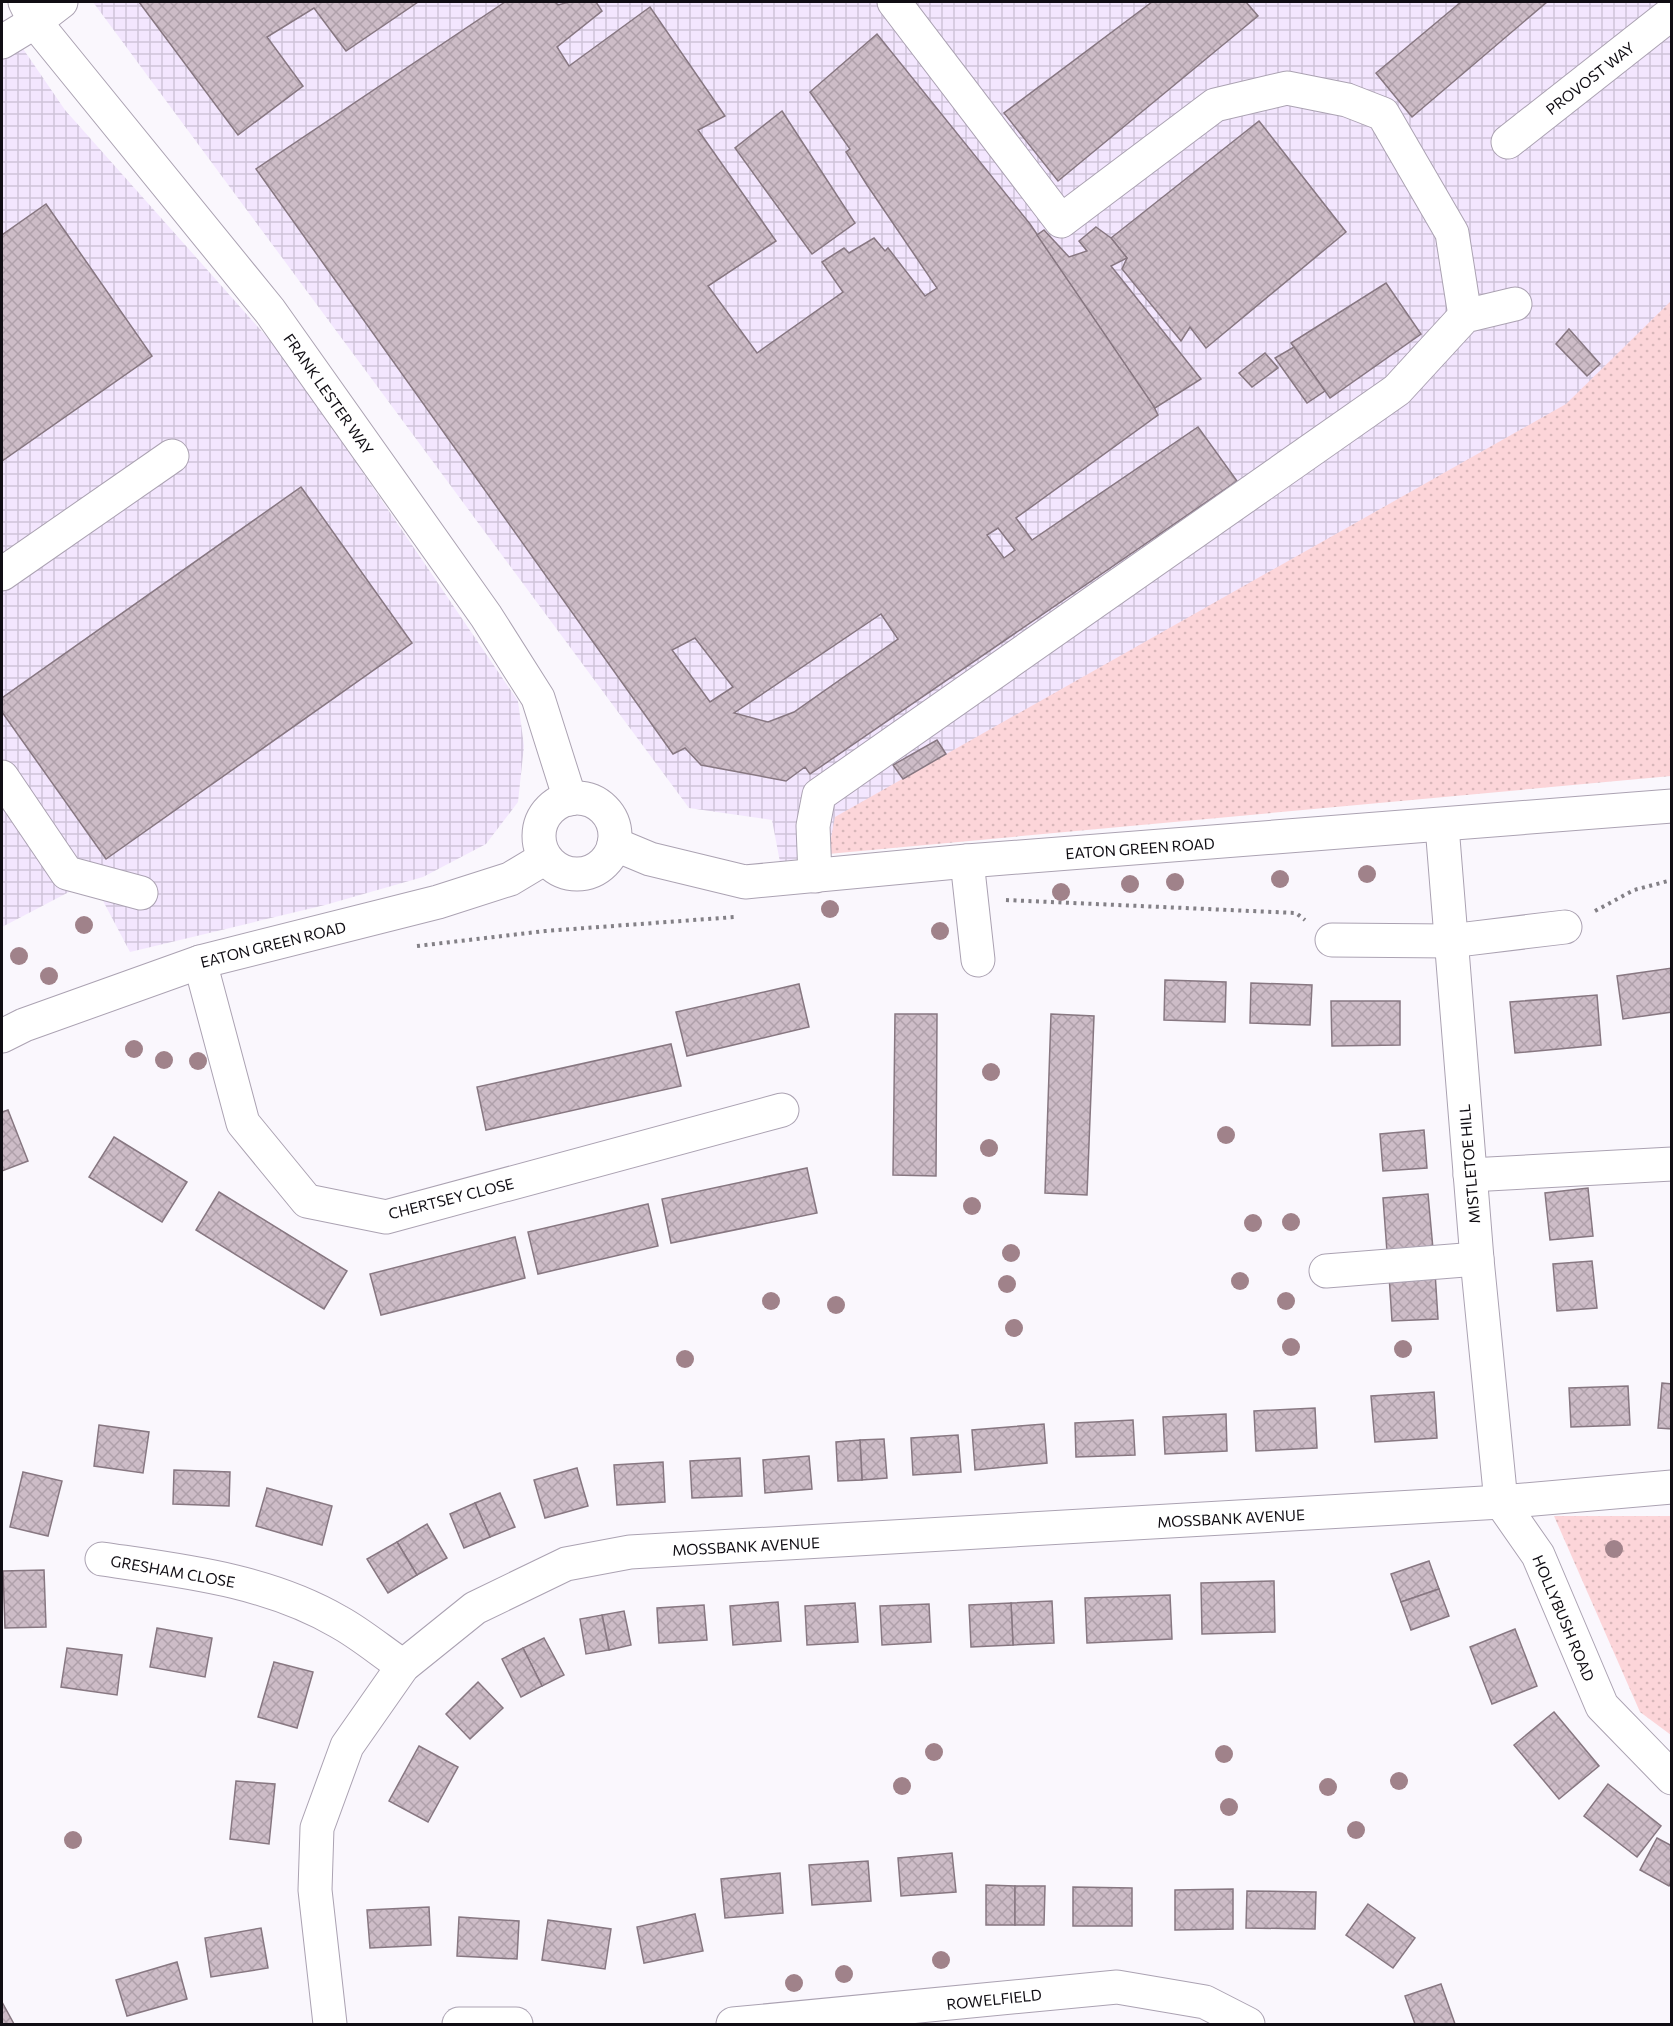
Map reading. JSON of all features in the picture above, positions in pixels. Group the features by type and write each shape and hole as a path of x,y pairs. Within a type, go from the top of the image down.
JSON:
{"street":[{"path":"2,42 30,12 61,2"},
{"path":"894,2 1061,221 1215,105 1287,88 1347,100 1383,114 1452,233 1465,316"},
{"name":"FRANK LESTER WAY","path":"30,12 270,311 486,616 538,698 570,799"},
{"name":"PROVOST WAY","path":"1508,142 1671,13"},
{"path":"815,876 813,826 819,795 1397,390 1465,316 1515,304"},
{"path":"2,574 172,456"},
{"path":"2,777 67,873 141,893"},
{"path":"570,799 593,801 603,808 614,828 614,844 603,864 592,871 579,874 560,870 544,858 538,833 541,821 558,802 570,799"},
{"name":"EATON GREEN ROAD","path":"614,844 650,859 745,882 967,861 1671,807"},
{"name":"MISTLETOE HILL","path":"1442,826 1477,1259 1501,1502"},
{"name":"EATON GREEN ROAD","path":"2,1036 24,1025 200,962 438,902 510,879 544,858"},
{"path":"967,861 978,960"},
{"path":"1332,940 1450,941 1565,927"},
{"name":"CHERTSEY CLOSE","path":"200,962 243,1124 307,1201 386,1217 782,1110"},
{"path":"1470,1175 1671,1164"},
{"path":"1326,1271 1477,1259"},
{"path":"1501,1502 1671,1487"},
{"name":"MOSSBANK AVENUE","path":"330,2025 315,1890 317,1828 347,1746 403,1666 475,1608 566,1564 630,1552 1501,1502"},
{"name":"HOLLYBUSH ROAD","path":"1501,1502 1538,1556 1602,1706 1671,1778"},
{"name":"GRESHAM CLOSE","path":"102,1559 205,1574 272,1592 339,1622 403,1666"},
{"name":"ROWELFIELD","path":"733,2025 878,2017 1117,1987 1205,2002 1248,2025"},
{"path":"459,2025 516,2025"}],"path":[{"path":"1565,927 1634,890 1671,879"},
{"path":"971,898 1296,914 1332,940"},
{"path":"411,947 545,931 743,916"}],"shaded area":[{"path":"93,2 1671,2 1671,304 1574,400 836,817 828,854 780,862 772,820 689,808"},
{"path":"2,18 65,110 283,355 518,701 524,746 518,802 486,844 423,877 325,905 130,952 92,880 2,927"},
{"path":"1671,301 1671,776 828,854 835,817 1566,404"},
{"path":"1554,1516 1671,1516 1671,1735 1640,1712"}],"building":[{"path":"139,2 418,2 346,51 314,8 267,37 303,86 238,135"},
{"path":"505,2 555,2 558,5 569,2 596,2 602,11 557,47 569,66 650,7 725,116 698,130 776,241 708,286 757,353 843,292 822,262 844,248 849,253 874,238 885,251 888,248 925,296 937,288 867,185 846,152 850,149 810,92 877,34 1030,224 1150,399 1158,415 1016,518 1032,540 1198,427 1237,481 810,774 805,767 786,781 701,765 685,748 673,754 256,169","holes":["998,528 1015,550 1004,558 987,535","881,614 898,639 794,712 768,722 734,713","695,638 733,687 710,702 672,650"]},
{"path":"1152,2 1246,2 1258,16 1058,181 1004,113"},
{"path":"1461,2 1547,2 1412,117 1376,73"},
{"path":"782,111 855,223 812,254 735,148"},
{"path":"1259,121 1346,232 1206,348 1190,327 1181,341 1122,269 1127,258 1111,238"},
{"path":"46,204 152,356 2,461 2,235"},
{"path":"1096,227 1111,238 1127,258 1111,266 1201,379 1155,408 1037,235 1044,230 1069,257 1087,251 1079,241"},
{"path":"1386,283 1421,334 1330,398 1291,343"},
{"path":"1569,329 1600,364 1587,376 1556,344"},
{"path":"1294,347 1325,391 1307,403 1275,358"},
{"path":"1265,353 1278,368 1252,387 1239,373"},
{"path":"301,487 412,643 106,859 2,712 2,698"},
{"path":"937,740 946,754 903,779 893,765"},
{"path":"1672,968 1672,1012 1623,1019 1617,976"},
{"path":"1165,980 1226,982 1225,1022 1164,1020"},
{"path":"1251,983 1312,985 1310,1025 1250,1023"},
{"path":"799,984 809,1027 687,1056 676,1012"},
{"path":"1597,995 1601,1045 1515,1053 1510,1002"},
{"path":"1331,1001 1400,1001 1400,1045 1332,1046"},
{"path":"895,1014 937,1014 936,1176 893,1175"},
{"path":"1051,1014 1094,1016 1087,1195 1045,1193"},
{"path":"671,1044 681,1086 486,1130 477,1087"},
{"path":"8,1110 28,1161 2,1171 2,1112"},
{"path":"1424,1130 1427,1168 1383,1171 1380,1134"},
{"path":"114,1137 187,1182 162,1222 89,1177"},
{"path":"807,1168 817,1213 671,1243 662,1199"},
{"path":"1588,1188 1593,1236 1550,1240 1545,1193"},
{"path":"219,1192 347,1271 324,1309 196,1230"},
{"path":"1428,1194 1433,1249 1387,1252 1383,1198"},
{"path":"648,1204 658,1246 538,1274 528,1232"},
{"path":"515,1237 525,1278 381,1315 370,1274"},
{"path":"1592,1261 1597,1308 1557,1311 1553,1264"},
{"path":"1435,1272 1438,1319 1392,1321 1389,1275"},
{"path":"1662,1383 1672,1384 1672,1429 1658,1428"},
{"path":"1628,1386 1630,1425 1571,1427 1569,1388"},
{"path":"1434,1392 1437,1438 1375,1442 1371,1396"},
{"path":"1315,1408 1317,1448 1256,1451 1254,1411"},
{"path":"1226,1414 1227,1451 1165,1454 1163,1417"},
{"path":"1133,1420 1135,1455 1076,1457 1075,1423"},
{"path":"1044,1424 1047,1463 975,1470 972,1430"},
{"path":"99,1425 149,1432 143,1473 94,1466"},
{"path":"958,1435 961,1472 913,1475 911,1438"},
{"path":"884,1439 887,1478 862,1480 860,1440"},
{"path":"860,1440 862,1480 838,1481 836,1442"},
{"path":"809,1456 812,1489 765,1493 763,1460"},
{"path":"740,1458 742,1496 692,1498 690,1461"},
{"path":"663,1462 665,1502 617,1505 614,1465"},
{"path":"577,1468 588,1506 545,1518 534,1480"},
{"path":"174,1470 230,1472 229,1506 173,1504"},
{"path":"23,1472 62,1481 48,1536 10,1527"},
{"path":"267,1488 332,1506 322,1545 256,1526"},
{"path":"500,1493 515,1527 490,1537 475,1503"},
{"path":"475,1503 490,1537 464,1548 450,1514"},
{"path":"427,1524 447,1558 417,1575 397,1542"},
{"path":"397,1542 417,1575 388,1593 367,1559"},
{"path":"1429,1561 1439,1589 1401,1602 1391,1574"},
{"path":"44,1570 46,1627 5,1628 3,1571"},
{"path":"1274,1581 1275,1632 1202,1634 1201,1583"},
{"path":"1439,1589 1449,1616 1411,1630 1401,1602"},
{"path":"1170,1595 1172,1639 1087,1643 1085,1598"},
{"path":"1052,1601 1054,1643 1013,1645 1011,1603"},
{"path":"778,1602 781,1641 733,1645 730,1606"},
{"path":"855,1603 858,1642 807,1645 805,1606"},
{"path":"1011,1603 1013,1645 971,1647 969,1605"},
{"path":"929,1604 931,1642 882,1645 880,1606"},
{"path":"704,1605 707,1640 659,1643 657,1608"},
{"path":"624,1611 631,1645 609,1650 602,1615"},
{"path":"602,1615 609,1650 586,1654 580,1619"},
{"path":"157,1628 212,1638 205,1677 150,1667"},
{"path":"1515,1629 1537,1686 1492,1704 1470,1647"},
{"path":"544,1638 564,1675 542,1686 523,1648"},
{"path":"67,1648 122,1655 117,1695 61,1687"},
{"path":"523,1648 542,1686 521,1697 502,1659"},
{"path":"274,1662 313,1672 297,1728 258,1717"},
{"path":"478,1682 503,1708 470,1739 446,1714"},
{"path":"1554,1712 1599,1766 1559,1799 1514,1745"},
{"path":"419,1746 458,1767 428,1822 389,1801"},
{"path":"236,1781 275,1784 269,1844 230,1839"},
{"path":"1608,1784 1661,1826 1637,1857 1584,1816"},
{"path":"1657,1838 1672,1846 1672,1880 1669,1886 1640,1870"},
{"path":"952,1853 956,1892 901,1896 898,1858"},
{"path":"868,1861 871,1901 812,1905 809,1865"},
{"path":"780,1873 783,1913 725,1918 721,1879"},
{"path":"986,1885 1015,1886 1015,1925 986,1925"},
{"path":"1015,1886 1045,1886 1044,1925 1015,1925"},
{"path":"1073,1887 1132,1888 1132,1926 1073,1926"},
{"path":"1233,1889 1233,1929 1175,1930 1175,1890"},
{"path":"1247,1891 1316,1892 1315,1929 1246,1928"},
{"path":"1368,1904 1415,1938 1393,1968 1346,1935"},
{"path":"429,1907 431,1945 370,1948 367,1910"},
{"path":"695,1914 703,1951 644,1963 637,1927"},
{"path":"459,1917 519,1921 517,1959 457,1956"},
{"path":"548,1920 611,1929 605,1969 542,1960"},
{"path":"261,1928 268,1968 211,1977 205,1938"},
{"path":"177,1962 187,1999 127,2016 116,1980"},
{"path":"1441,1984 1455,2024 1415,2024 1405,1996"},
{"path":"2,2002 14,2024 2,2024"}]}
